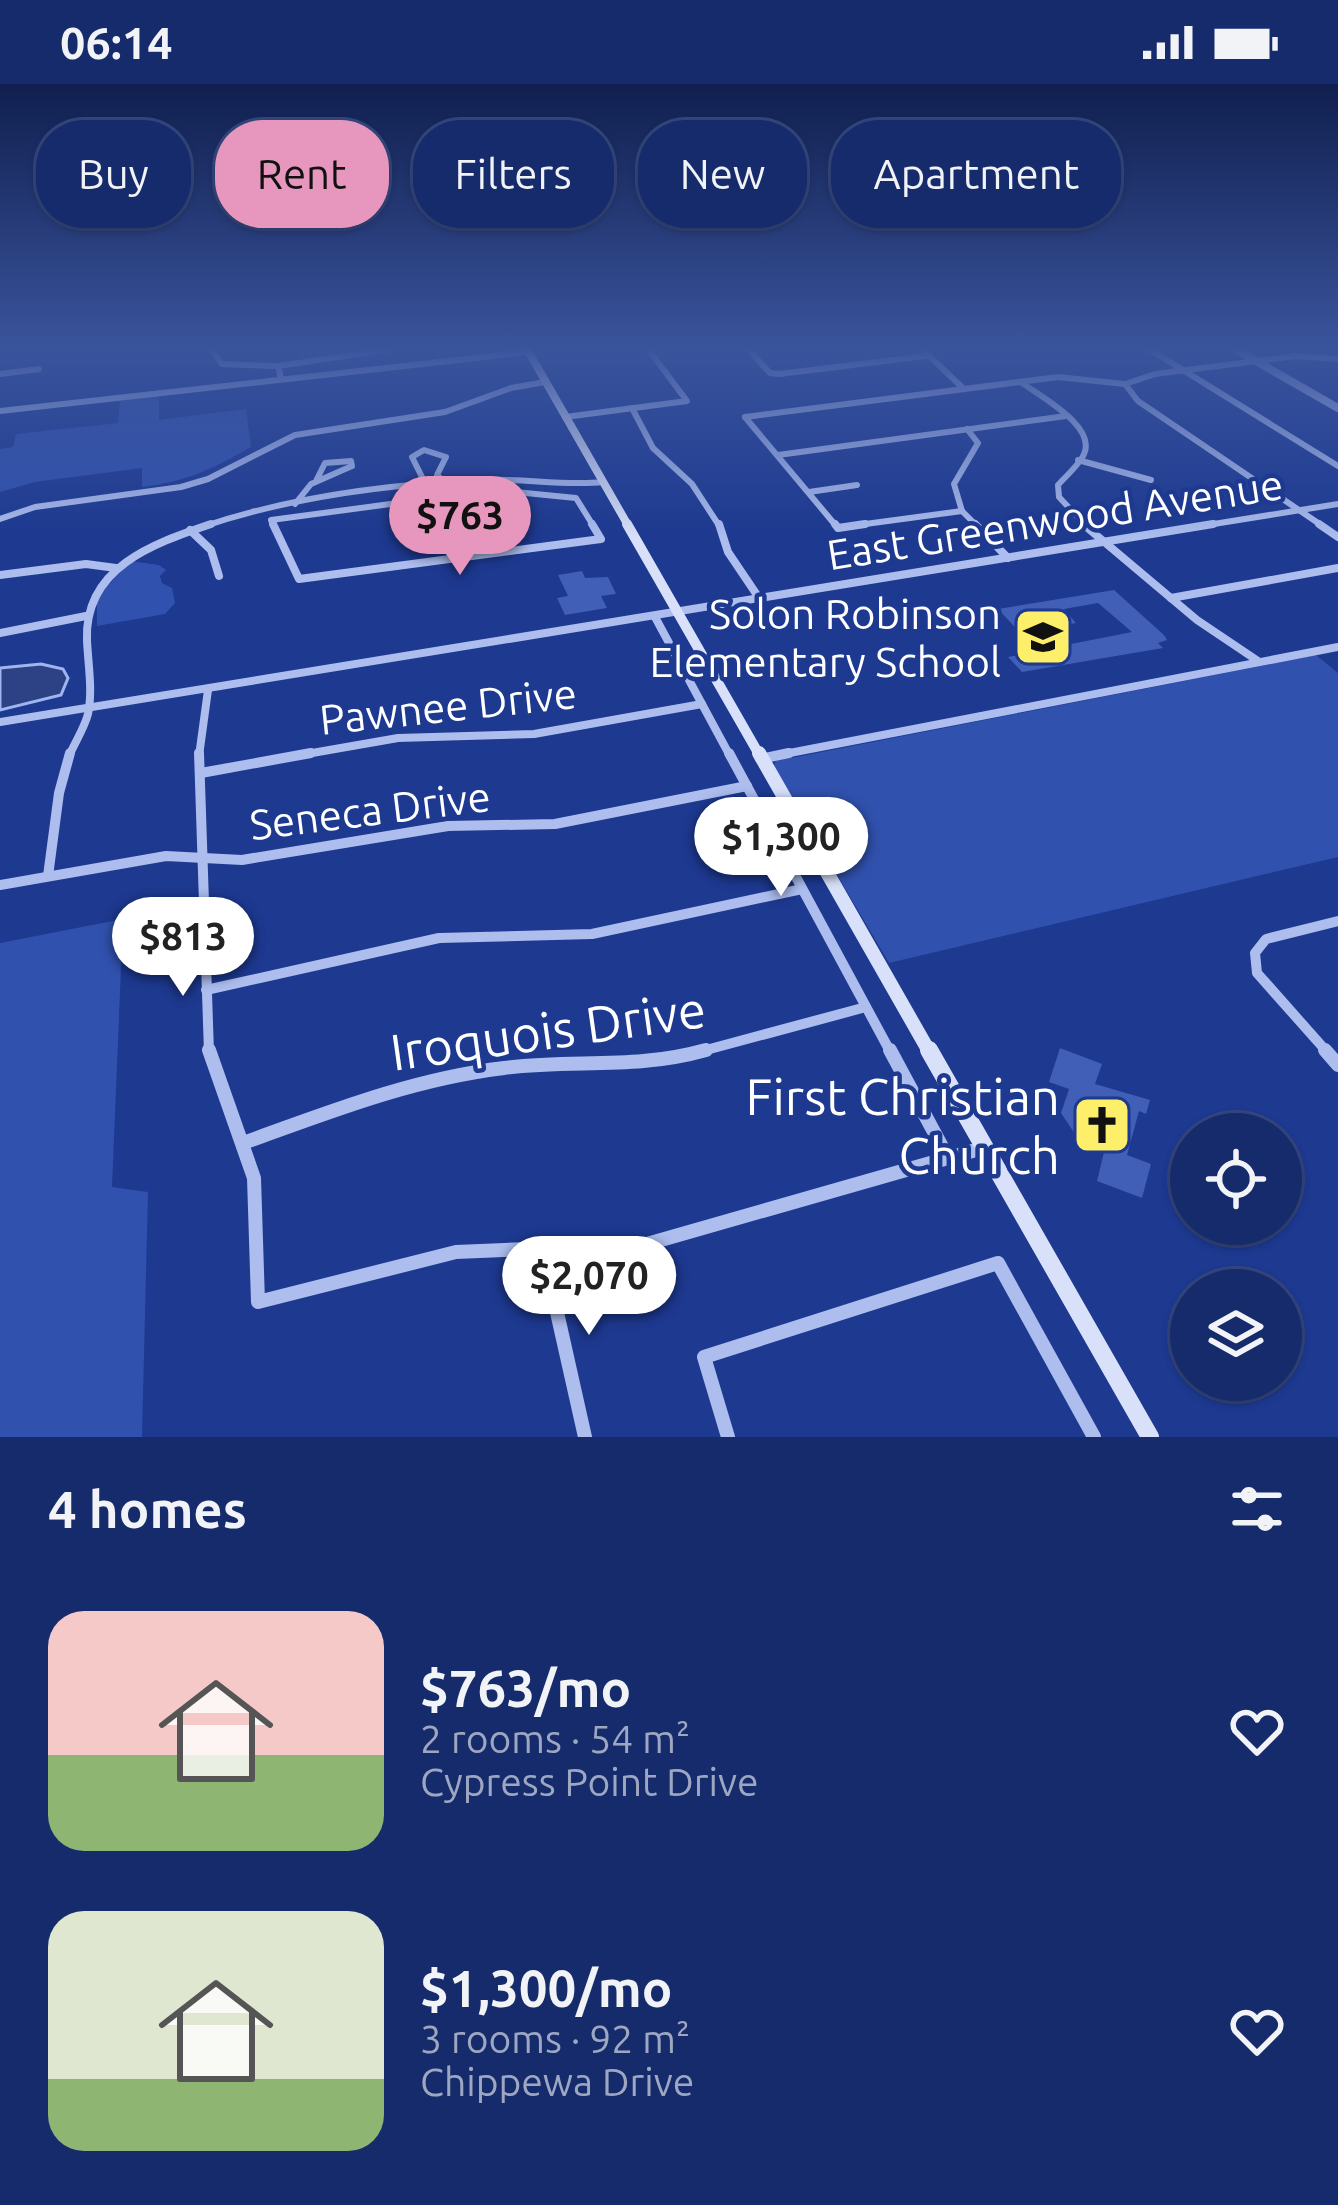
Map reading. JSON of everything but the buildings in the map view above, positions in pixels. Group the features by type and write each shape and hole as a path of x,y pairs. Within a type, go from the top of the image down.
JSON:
{"main road":[{"path":"562,412 1150,1437"}],"street":[{"path":"0,519 35,507 208,479 295,436 445,412"},
{"path":"565,417 601,412"},
{"path":"634,412 665,464 692,484 759,598"},
{"path":"777,412 746,416 838,528 962,511"},
{"path":"1061,412 1086,438 1078,460 1063,474 1059,497 1072,515 1172,598 1260,662"},
{"path":"1154,412 1338,537"},
{"path":"1252,412 1338,466"},
{"path":"778,455 1066,416"},
{"path":"967,429 978,443 955,484 962,511 1008,558"},
{"path":"421,487 422,477 412,457 424,449 446,457 437,475 447,484"},
{"path":"1078,460 1151,480"},
{"path":"295,504 325,464 351,461 352,466 316,479"},
{"path":"48,875 65,765 88,708 92,660 86,616 92,593 116,568 150,546 190,530 295,504 488,479 553,486 603,482"},
{"path":"809,492 857,485"},
{"path":"405,490 407,501"},
{"path":"266,510 299,579 601,539 576,498 495,490 272,520"},
{"path":"98,513 99,499"},
{"name":"East Greenwood Avenue","path":"0,722 1338,504"},
{"path":"190,530 211,550 219,576"},
{"path":"0,575 86,564 116,568"},
{"path":"1172,598 1338,568"},
{"path":"0,633 86,616"},
{"path":"655,617 948,1158"},
{"path":"760,759 1338,647"},
{"path":"208,690 199,747 209,1060 219,1093 245,1142 256,1215 258,1302 456,1252 647,1244 983,1148"},
{"name":"Pawnee Drive","path":"201,773 398,738 534,734 702,704"},
{"name":"Seneca Drive","path":"0,885 166,856 270,857 448,826 555,824 747,787"},
{"path":"780,848 807,842"},
{"path":"206,990 439,938 592,934 802,889"},
{"path":"1338,921 1266,939 1255,953 1257,973 1338,1065"},
{"name":"Iroquois Drive","path":"245,1142 402,1085 508,1067 622,1066 667,1060 866,1007"},
{"path":"543,1250 586,1437"},
{"path":"728,1437 704,1357 998,1263 1094,1437"}],"shaded area":[{"path":"119,412 159,412 159,420 246,412 251,447 198,473 157,485 142,487 142,468 35,482 0,492 0,449 13,447 16,434 118,423"},
{"path":"131,561 166,570 160,576 172,588 175,603 165,614 97,626 97,597"},
{"path":"1316,655 1338,673 1338,857 889,963 773,766 776,761"},
{"path":"41,664 63,669 68,678 61,695 0,710 0,668"},
{"path":"123,919 112,1187 148,1192 142,1437 0,1437 0,943"}],"place":[{"name":"Solon Robinson Elementary School","path":"1043,637"},
{"name":"First Christian Church","path":"1102,1125"}]}
